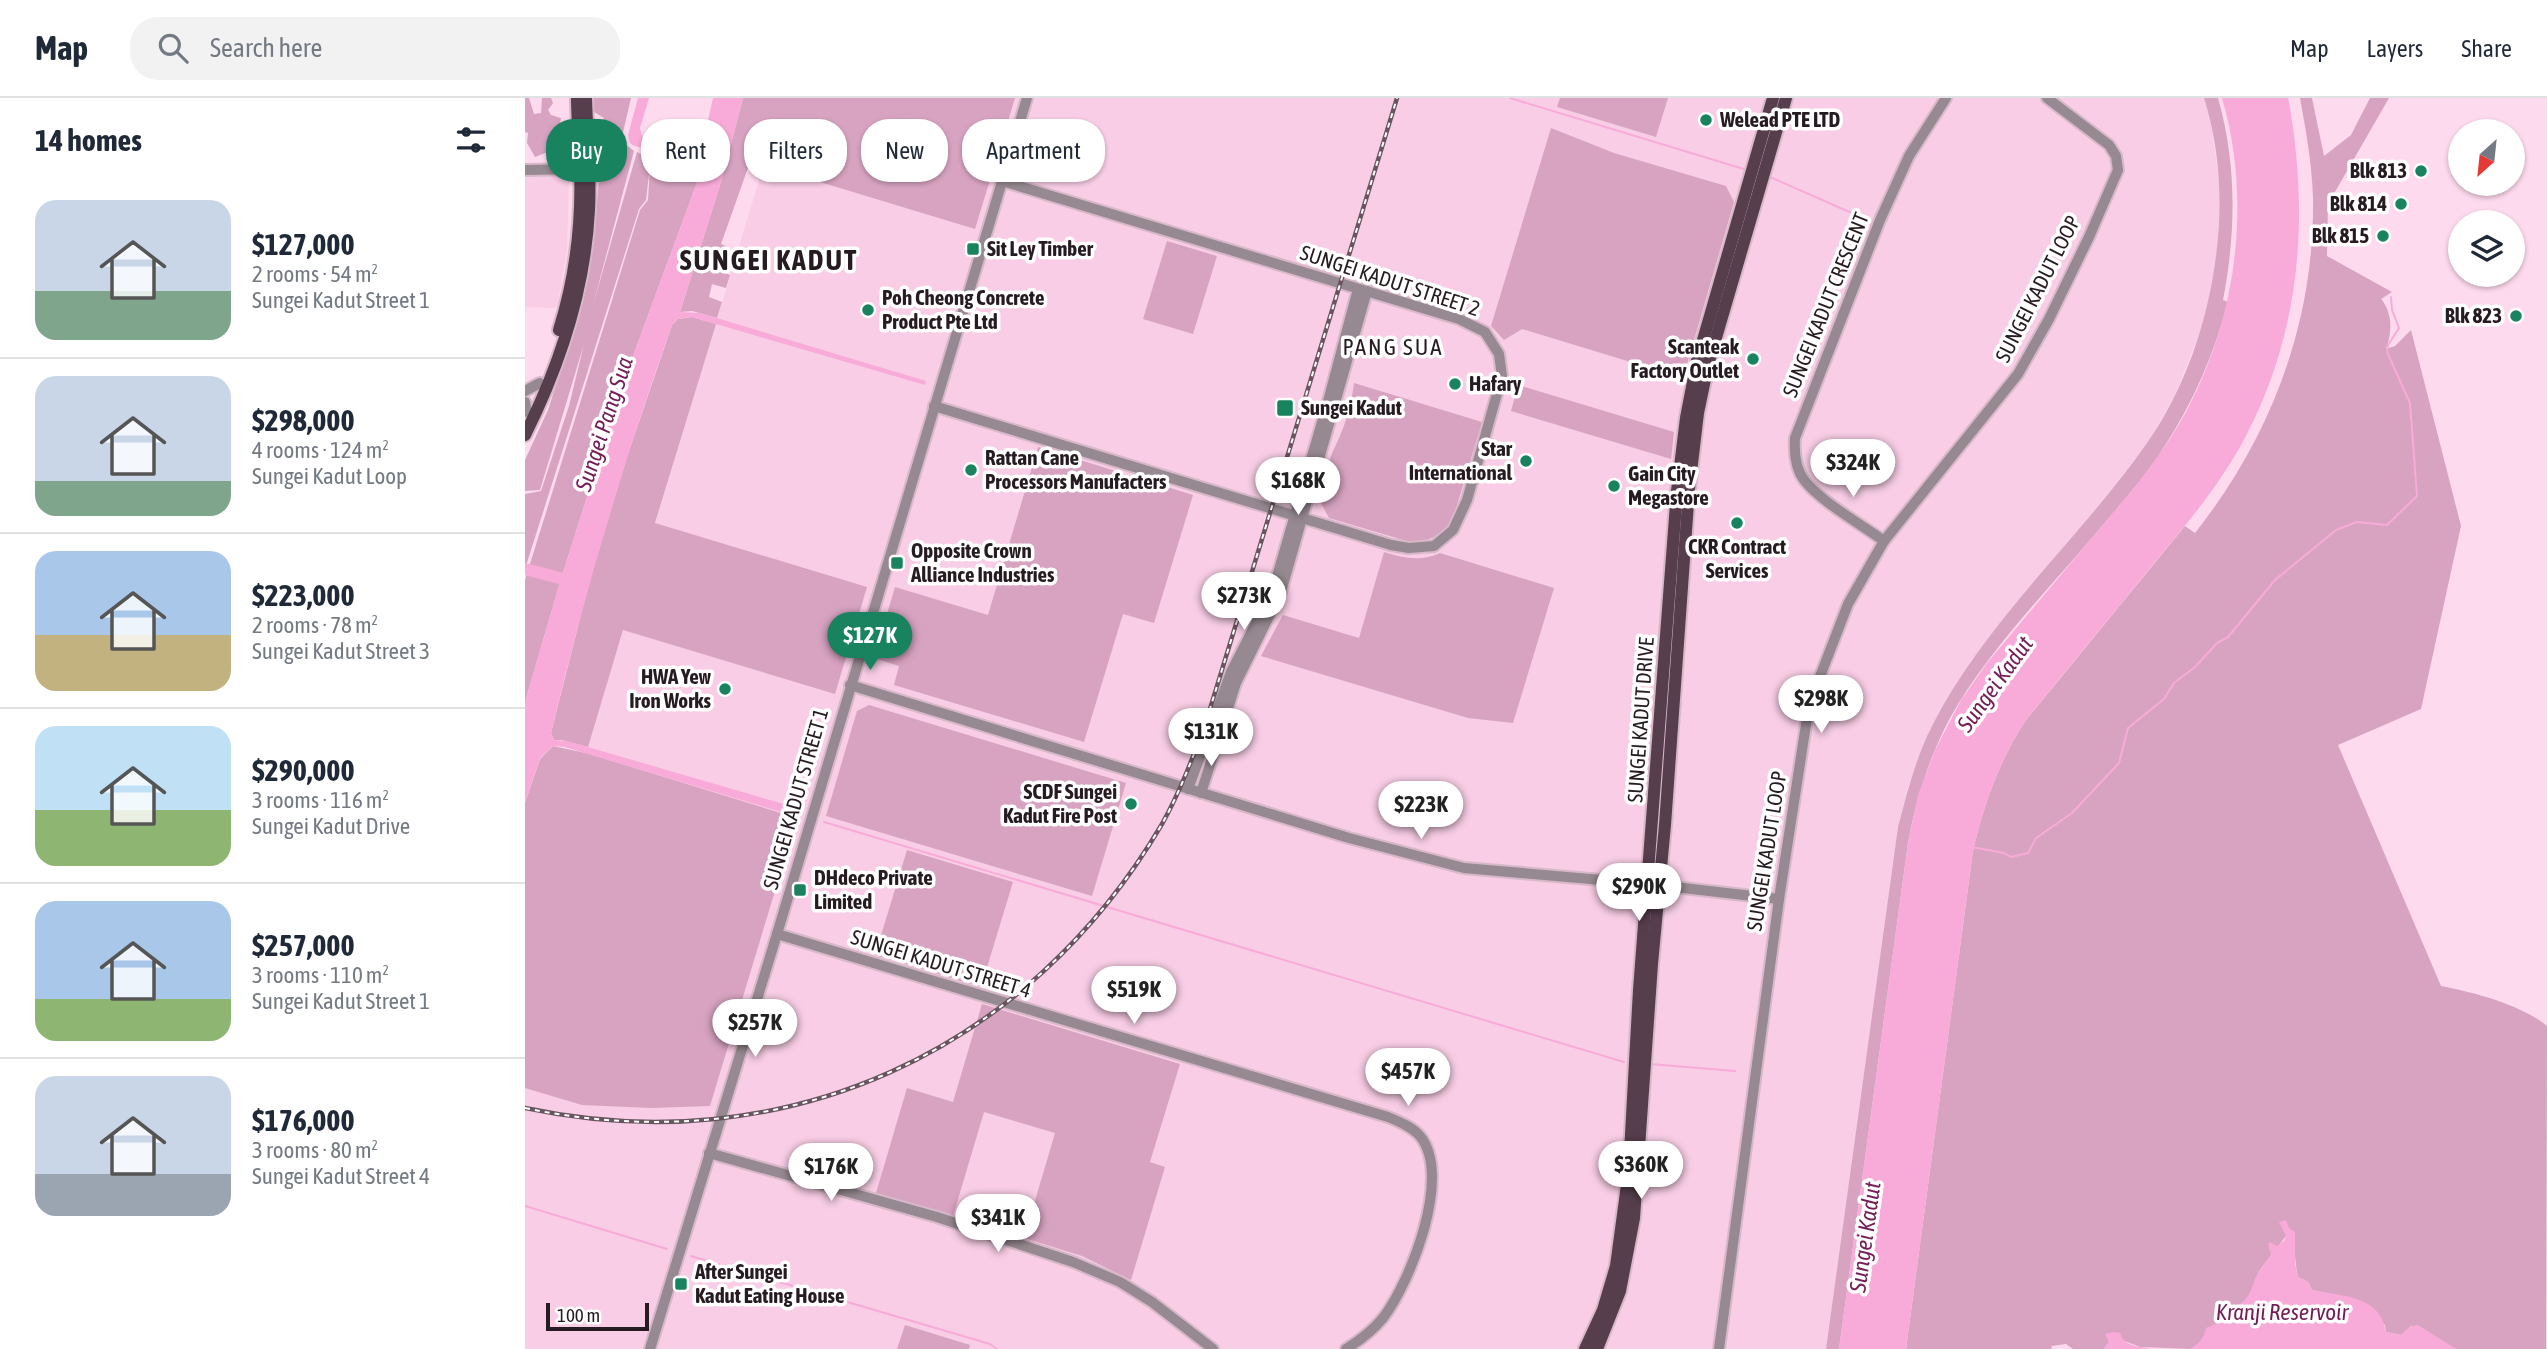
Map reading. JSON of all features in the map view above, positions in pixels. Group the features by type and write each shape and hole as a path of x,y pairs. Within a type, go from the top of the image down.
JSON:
{"main road":[{"path":"577,98 578,119"},
{"path":"525,435 561,349 581,278 589,208 586,98"},
{"name":"SUNGEI KADUT DRIVE","path":"1597,1349 1620,1291 1634,1218 1677,491 1686,418 1697,361 1773,98"},
{"name":"SUNGEI KADUT DRIVE","path":"1585,1349 1603,1310 1618,1253 1629,1170 1639,990 1672,736 1689,489 1698,413 1708,365 1786,98"},
{"path":"526,410 540,383 560,326 578,230 580,182"}],"street":[{"name":"SUNGEI KADUT STREET 1","path":"1021,119 1027,98"},
{"name":"SUNGEI KADUT CRESCENT","path":"1884,541 1804,480 1797,467 1795,438 1880,220 1909,156 1946,98"},
{"name":"SUNGEI KADUT LOOP","path":"1719,1349 1779,899 1809,705 1848,604 1884,541 2018,374 2049,319 2118,170 2116,156 2109,145 2047,98"},
{"path":"525,170 546,170"},
{"name":"SUNGEI KADUT STREET 1","path":"650,1349 1002,182"},
{"name":"SUNGEI KADUT STREET 2","path":"934,406 1298,518 1409,548 1434,546 1453,530 1467,500 1502,376 1499,354 1485,332 1459,319 1005,182"},
{"path":"1201,793 1236,683 1281,592 1292,539 1363,290"},
{"path":"525,391 540,383"},
{"path":"1292,539 1276,511 1303,501"},
{"path":"1303,501 1311,513 1326,526"},
{"path":"1188,789 1231,672 1273,590 1292,539 1326,526"},
{"path":"850,685 1349,838 1464,868 1654,884 1779,899"},
{"name":"SUNGEI KADUT STREET 4","path":"777,934 1388,1117 1407,1125 1420,1136 1430,1159 1432,1175 1427,1218 1416,1255 1402,1287 1383,1318 1359,1341 1346,1349"},
{"path":"709,1153 937,1217 1073,1262 1120,1282 1213,1349"}],"shaded area":[{"path":"525,98 529,98 534,114 541,113 542,98 551,98 553,103 548,110 551,115 561,118 546,119 546,153 535,157 527,143 528,133 525,132"},
{"path":"594,98 631,98 626,119 604,119 594,112"},
{"path":"743,98 1015,98 1009,119 962,119 962,182 989,182 975,229 820,182 847,182 847,119 744,119 744,179 721,244 728,247 720,271 730,275 726,288 712,284 709,297 722,302 717,318 692,311 680,312 721,182 730,182 730,148"},
{"path":"784,98 2204,98 2210,117 2221,195 2218,241 2204,322 2174,397 2148,442 2123,475 1971,661 1931,727 1907,790 1898,827 1826,1349 525,1349 525,954 759,182 847,182 847,119 778,119"},
{"path":"1560,98 1668,98 1656,137 1557,107"},
{"path":"2204,98 2218,98 2229,148 2233,199 2223,300 2228,302 2209,359 2193,395 2157,458 1982,668 1950,718 1930,763 1919,795 1908,843 1839,1349 1826,1349 1898,827 1908,788 1926,738 1954,687 2006,615 2147,443 2173,400 2193,354 2207,305 2218,236 2217,156"},
{"path":"2300,98 2312,98 2324,156 2351,135 2370,98 2389,98 2328,204 2327,256 2392,292 2381,299 2388,310 2390,323 2386,349 2395,346 2411,330 2461,526 2421,709 2338,745 2441,986 2511,1006 2537,1018 2547,1026 2546,1349 2456,1349 2411,1326 2401,1335 2386,1332 2385,1325 2340,1296 2312,1290 2308,1282 2298,1277 2294,1251 2286,1236 2259,1271 2247,1301 2236,1309 2241,1317 2233,1321 2218,1316 2220,1322 2198,1345 2190,1349 2140,1347 2106,1334 2109,1342 2104,1349 2073,1349 2066,1344 2052,1346 2051,1349 1906,1349 1973,851 1982,816 2000,767 2026,720 2185,526 2195,533 2246,458 2266,418 2297,333 2312,244 2312,185"},
{"path":"1551,128 1614,153 1726,186 1734,202 1683,378 1522,329 1504,340 1491,326"},
{"path":"627,146 634,151 627,177"},
{"path":"637,152 641,154 641,182 648,182 646,200 639,209 525,569 525,494 541,491 569,406 584,344 540,490 525,491 525,460 548,410 579,313 594,238 599,182 626,182 593,305"},
{"path":"525,175 546,175 546,182 569,182 567,251 556,308 525,307"},
{"path":"649,182 697,182 622,386 525,702 525,580 640,210 648,200"},
{"path":"1167,241 1217,256 1193,334 1143,319"},
{"path":"692,317 716,324 655,523 867,587 835,694 623,630 588,747 554,740 551,733 590,579 627,457 672,325 678,319"},
{"path":"1354,383 1482,422 1454,515 1436,536 1410,542 1329,518 1319,499 1331,457 1347,418"},
{"path":"1518,385 1674,432 1671,459 1511,411"},
{"path":"1038,447 1193,495 1154,623 1123,614 1084,742 894,685 899,666 874,658 895,587 988,615"},
{"path":"1384,552 1412,558 1440,553 1554,588 1513,723 1468,718 1261,656 1283,615 1359,638"},
{"path":"869,705 1126,783 1092,896 826,816 857,711"},
{"path":"553,746 586,753 797,818 710,1106 651,1108 582,1105 525,1088 525,803 540,759"},
{"path":"907,850 1013,882 981,987 875,955"},
{"path":"982,1004 1180,1064 1150,1162 1165,1167 1131,1280 1082,1256 1024,1238 1055,1133 984,1112 953,1216 876,1193 907,1088 953,1102"},
{"path":"905,1325 970,1345 969,1349 897,1349"}],"water":[{"path":"638,98 649,98 641,119 641,147 630,143 628,135"},
{"path":"713,98 743,98 730,148 730,119 708,119"},
{"path":"2222,98 2288,98 2289,102 2295,145 2299,230 2296,272 2279,354 2247,434 2215,487 2026,720 2000,767 1987,800 1973,851 1906,1349 1839,1349 1908,843 1918,795 1935,750 1961,700 1987,663 2145,474 2183,418 2205,372 2218,335 2235,256 2236,176"},
{"path":"697,182 721,182 680,312 700,313 926,381 925,385 692,317 678,319 672,325 654,375 591,579 551,733 554,740 567,741 801,809 798,817 565,747 553,746 540,758 525,803 525,702 622,386"},
{"name":"Kranji Reservoir","path":"2286,1220 2289,1228 2295,1232 2295,1264 2298,1277 2308,1282 2312,1290 2368,1304 2382,1320 2386,1332 2401,1335 2411,1326 2418,1325 2456,1349 2190,1349 2201,1340 2206,1328 2220,1322 2218,1316 2227,1319 2231,1315 2235,1322 2241,1317 2236,1307 2248,1296 2258,1273 2270,1257 2268,1244 2270,1242 2277,1246 2284,1241 2286,1236 2279,1222"},
{"path":"2120,1333 2128,1343 2151,1349 2104,1349 2109,1342 2105,1334"}],"waterway":[{"path":"1510,98 1747,170"},
{"path":"1770,177 1854,214"},
{"path":"1972,847 2004,853 2011,857 2028,853 2036,838 2072,813 2119,763 2128,728 2164,699 2174,683 2195,667 2217,643 2228,637 2275,580 2336,530 2357,522 2387,525 2417,496 2410,403 2387,352 2388,345 2399,328 2392,310 2391,297"},
{"path":"525,569 575,582"},
{"path":"824,822 1624,1062"},
{"path":"1650,1064 1735,1071"},
{"path":"525,1206 667,1249"},
{"path":"691,1256 990,1344 997,1349"}],"railway":[{"path":"525,1108 621,1121 715,1119 805,1102 890,1072 970,1029 1042,972 1107,904 1162,824 1206,722 1397,98"}],"place":[{"name":"Welead PTE LTD","path":"1706,120"},
{"name":"Blk 813","path":"2421,171"},
{"name":"Blk 814","path":"2401,204"},
{"name":"Blk 815","path":"2383,236"},
{"name":"Sit Ley Timber","path":"973,249"},
{"name":"Poh Cheong Concrete Product Pte Ltd","path":"868,310"},
{"name":"Blk 823","path":"2516,316"},
{"name":"Scanteak Factory Outlet","path":"1753,359"},
{"name":"Hafary","path":"1455,384"},
{"name":"Sungei Kadut","path":"1285,408"},
{"name":"Star International","path":"1526,461"},
{"name":"Rattan Cane Processors Manufacters","path":"971,470"},
{"name":"Gain City Megastore","path":"1614,486"},
{"name":"CKR Contract Services","path":"1737,523"},
{"name":"Opposite Crown Alliance Industries","path":"897,563"},
{"name":"HWA Yew Iron Works","path":"725,689"},
{"name":"SCDF Sungei Kadut Fire Post","path":"1131,804"},
{"name":"DHdeco Private Limited","path":"800,890"},
{"name":"After Sungei Kadut Eating House","path":"681,1284"}],"district":[{"name":"SUNGEI KADUT","path":"769,260"},
{"name":"PANG SUA","path":"1393,347"}],"water label":[{"name":"Sungei Pang Sua","path":"604,424"}]}
